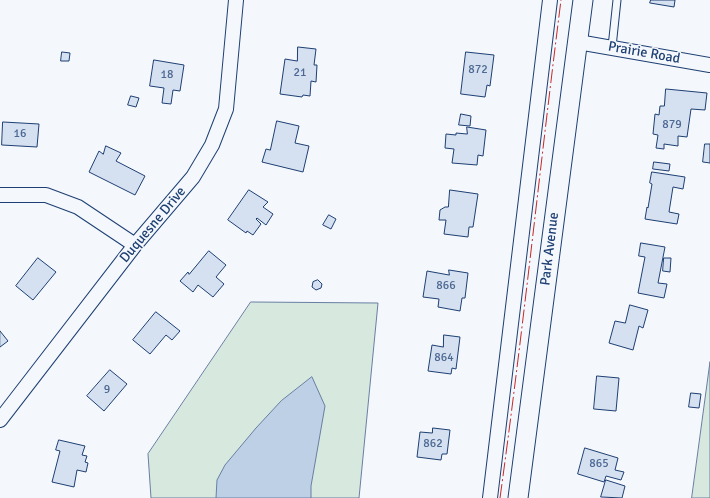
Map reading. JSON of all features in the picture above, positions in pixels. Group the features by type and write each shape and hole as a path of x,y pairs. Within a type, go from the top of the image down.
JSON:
{"main road":[{"name":"Park Avenue","path":"518,498 583,0"}],"street":[{"name":"Duquesne Drive","path":"0,420 135,245 193,177 212,145 226,109 236,0"},
{"path":"490,498 550,0"},
{"name":"Prairie Road","path":"578,42 710,65"},
{"path":"0,195 46,195 78,207 135,245"}],"lane":[{"path":"612,47 617,0"}],"shaded area":[{"path":"251,302 378,303 359,498 151,498 148,454"},
{"path":"710,362 710,498 692,498"}],"water":[{"path":"312,377 325,406 311,486 311,498 216,498 217,480 225,465 281,401"}],"building":[{"path":"651,0 675,0 674,7 650,3"},
{"path":"298,47 316,49 314,65 317,65 316,82 311,81 310,96 303,95 302,97 280,94 285,59 297,61"},
{"path":"62,52 70,53 69,61 61,61"},
{"path":"466,52 494,55 490,86 487,85 485,97 461,94"},
{"path":"154,60 184,65 180,91 173,90 171,104 162,103 164,88 150,86"},
{"path":"666,89 707,93 705,110 691,109 687,137 678,136 678,146 664,144 664,149 656,148 658,135 653,134 655,114 659,115 660,106 664,106"},
{"path":"131,96 139,98 136,107 128,105"},
{"path":"461,114 471,116 470,126 459,125"},
{"path":"277,121 299,126 295,143 309,146 303,172 262,162 266,149 270,150"},
{"path":"3,122 39,124 37,147 2,145"},
{"path":"467,127 486,130 483,156 478,155 477,165 452,163 454,149 445,148 446,134 467,134"},
{"path":"705,144 710,144 710,163 703,162"},
{"path":"106,146 121,153 116,161 145,176 135,195 89,172 99,151 103,154"},
{"path":"654,162 670,164 669,171 653,169"},
{"path":"652,172 685,177 683,189 673,187 669,212 679,214 677,224 645,219 652,184 650,183"},
{"path":"249,190 268,202 263,207 273,214 266,225 257,218 256,219 261,224 253,235 247,231 246,233 228,220"},
{"path":"450,190 478,194 473,227 469,227 468,237 444,234 446,220 439,220 440,210 448,207"},
{"path":"329,215 336,219 331,229 323,225"},
{"path":"641,243 665,247 658,283 667,284 664,298 638,293 645,257 639,256"},
{"path":"209,251 226,265 216,277 224,284 213,297 198,285 193,292 180,281 188,272 189,274"},
{"path":"38,258 56,272 33,300 16,286"},
{"path":"664,258 671,258 670,272 663,271"},
{"path":"449,270 468,273 465,298 462,298 460,311 438,307 439,299 423,297 427,271 449,275"},
{"path":"318,280 322,284 321,288 316,290 312,287 313,282"},
{"path":"630,305 648,310 643,328 639,326 633,350 609,343 615,321 625,323"},
{"path":"156,312 180,331 172,340 166,335 150,354 133,340"},
{"path":"0,331 8,341 0,347"},
{"path":"444,335 460,337 456,369 452,368 451,374 428,371 432,345 443,347"},
{"path":"110,370 127,384 104,411 87,396"},
{"path":"597,376 619,378 616,411 594,409"},
{"path":"691,393 701,394 699,408 689,407"},
{"path":"433,428 450,430 447,454 442,454 441,460 417,457 420,432 432,433"},
{"path":"59,440 85,446 82,455 87,456 85,462 88,463 86,472 77,470 74,487 52,482 60,451 56,450"},
{"path":"585,448 618,458 615,470 624,472 621,480 606,476 604,482 578,474"},
{"path":"606,480 625,486 622,498 601,497"}],"power":[{"path":"500,498 561,0"}]}
